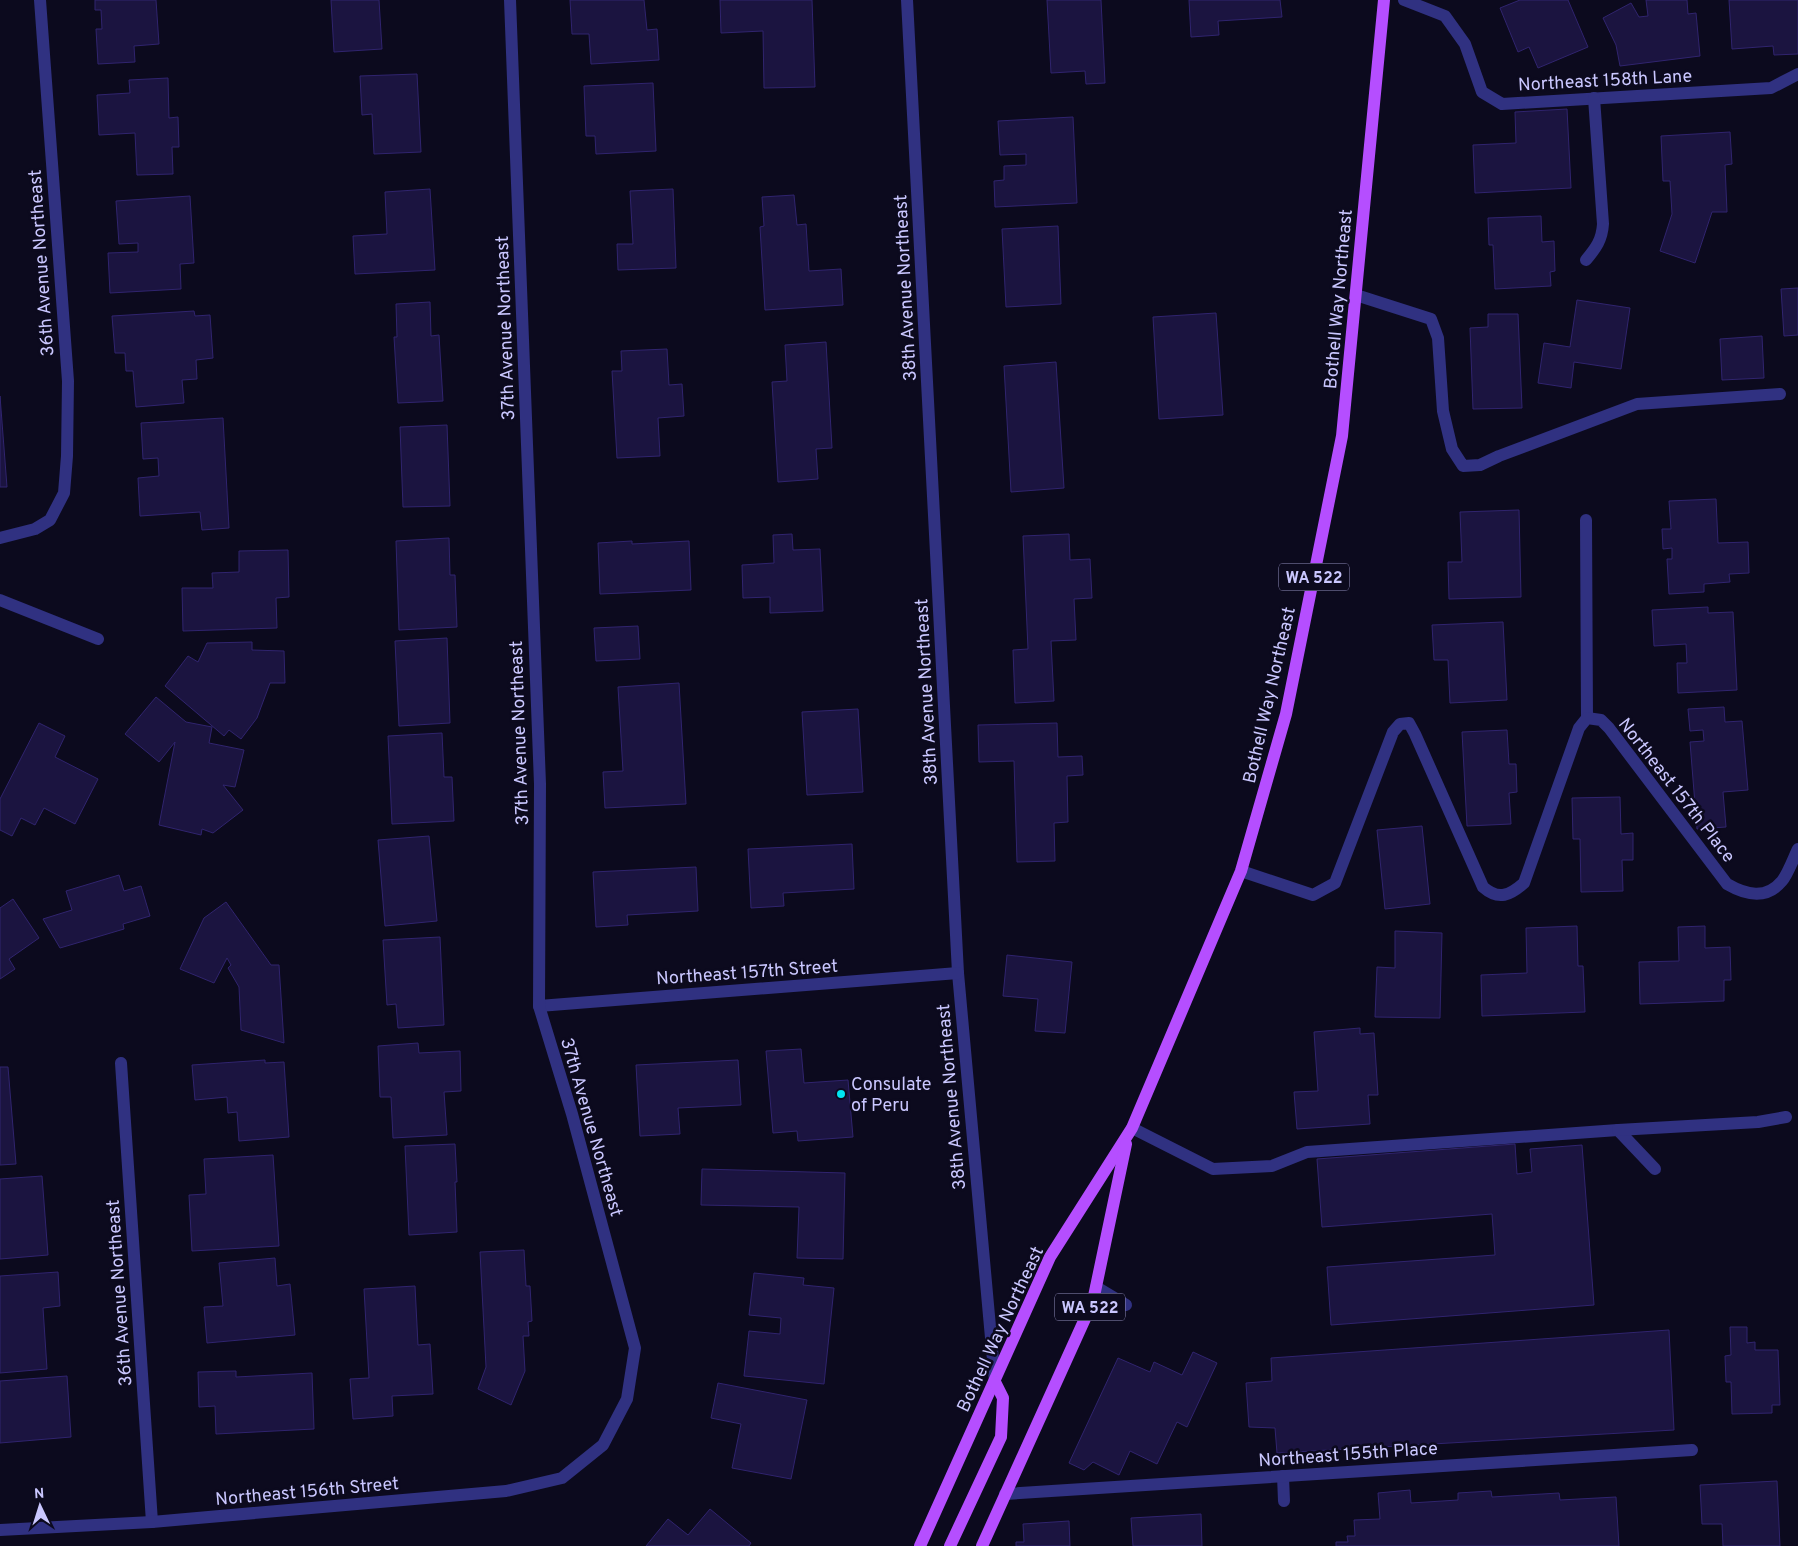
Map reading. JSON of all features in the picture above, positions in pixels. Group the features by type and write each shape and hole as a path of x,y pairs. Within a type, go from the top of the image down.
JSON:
{"main road":[{"name":"Bothell Way Northeast","path":"920,1546 1050,1257 1130,1132 1241,870 1286,714 1340,446 1384,0"},
{"name":"Bothell Way Northeast","path":"982,1546 1093,1300 1130,1132"},
{"path":"950,1546 1001,1438 1003,1398 995,1382"}],"street":[{"name":"36th Avenue Northeast","path":"0,538 35,529 50,520 64,493 67,456 68,381 40,0"},
{"name":"37th Avenue Northeast","path":"510,0 540,784 539,1006 572,1114 635,1348 627,1400 603,1445"},
{"name":"38th Avenue Northeast","path":"907,0 958,973 995,1382"},
{"name":"Northeast 158th Lane","path":"1404,0 1444,16 1465,44 1482,92 1502,104 1772,88 1798,74"},
{"path":"1586,260 1598,245 1603,224 1594,98"},
{"path":"1356,295 1431,320 1438,338 1443,411 1452,449 1463,466 1480,466 1498,456 1638,404 1780,394"},
{"path":"1241,870 1313,895 1335,883 1393,732 1400,724 1409,723 1483,887 1491,894 1503,896 1515,891 1524,883 1579,728 1588,718 1586,520"},
{"path":"0,600 98,639"},
{"name":"Northeast 157th Place","path":"1588,718 1601,720 1608,728 1728,884 1741,892 1757,895 1772,889 1782,881 1798,848"},
{"name":"Northeast 157th Street","path":"539,1006 958,973"},
{"name":"36th Avenue Northeast","path":"121,1063 152,1522"},
{"path":"1130,1132 1213,1169 1272,1166 1307,1152 1758,1122 1786,1117"},
{"path":"1618,1130 1655,1169"},
{"path":"1096,1287 1126,1305"},
{"name":"Northeast 156th Street","path":"0,1530 152,1522 506,1491 562,1478 603,1445"},
{"name":"Northeast 155th Place","path":"1005,1494 1692,1450"},
{"path":"1283,1476 1284,1501"}],"building":[{"path":"95,0 156,0 159,44 134,46 135,62 98,64 96,29 102,29 101,10 95,10"},
{"path":"331,0 379,0 382,49 334,52"},
{"path":"570,0 644,0 647,30 657,29 659,60 591,64 589,34 572,34"},
{"path":"720,0 812,0 815,87 764,88 763,31 721,33"},
{"path":"1047,0 1101,0 1105,83 1086,84 1085,71 1051,73"},
{"path":"1189,0 1280,0 1282,17 1218,21 1219,35 1191,37"},
{"path":"1520,0 1568,0 1588,47 1538,68 1529,47 1518,52 1500,8"},
{"path":"1646,0 1687,0 1688,14 1696,13 1700,56 1620,66 1616,45 1603,18 1631,3 1639,17 1648,16"},
{"path":"1729,0 1798,0 1798,54 1774,55 1773,46 1732,49"},
{"path":"417,74 421,152 374,154 372,114 362,115 360,76"},
{"path":"168,78 169,118 178,117 179,147 172,147 173,174 137,175 135,133 99,135 97,95 130,93 129,80"},
{"path":"653,83 656,151 596,154 595,136 586,136 584,86"},
{"path":"1567,109 1571,188 1475,193 1473,145 1516,143 1515,112"},
{"path":"1073,117 1077,203 995,207 994,181 1004,180 1004,166 1026,165 1026,154 1000,155 998,121"},
{"path":"1730,132 1732,164 1725,165 1727,212 1712,212 1695,263 1660,251 1672,214 1670,181 1663,181 1661,136"},
{"path":"430,189 435,270 355,274 353,236 387,234 385,192"},
{"path":"673,189 676,268 618,270 617,244 633,244 630,191"},
{"path":"794,195 797,225 806,224 809,271 841,269 843,305 765,310 760,227 764,226 762,197"},
{"path":"190,196 194,263 180,264 181,289 110,293 108,253 138,252 138,243 119,244 116,201"},
{"path":"1541,216 1542,242 1554,241 1555,271 1550,272 1551,286 1495,289 1493,245 1489,245 1488,218"},
{"path":"1058,226 1061,304 1006,307 1002,229"},
{"path":"1798,288 1798,335 1784,336 1781,289"},
{"path":"1577,300 1630,308 1621,369 1574,362 1571,388 1538,383 1544,343 1570,347"},
{"path":"430,302 431,336 439,335 443,401 398,403 394,337 397,337 396,304"},
{"path":"194,311 195,316 210,315 213,358 196,360 197,379 182,380 184,403 136,407 133,371 126,371 125,353 115,353 112,316"},
{"path":"1216,313 1223,415 1159,419 1153,317"},
{"path":"1488,314 1518,314 1522,408 1473,409 1470,328 1488,327"},
{"path":"1762,336 1764,378 1722,380 1720,339"},
{"path":"826,342 832,448 816,449 818,479 778,482 772,382 787,381 785,345"},
{"path":"667,349 669,385 682,384 684,416 658,418 660,456 617,458 612,371 622,371 621,351"},
{"path":"1056,362 1064,488 1011,492 1004,366"},
{"path":"0,396 7,487 0,487"},
{"path":"223,418 229,528 202,530 200,512 140,516 138,478 159,476 158,458 143,459 141,423"},
{"path":"447,425 450,506 403,507 400,427"},
{"path":"1716,499 1718,543 1748,542 1749,573 1729,574 1730,582 1704,584 1704,592 1669,594 1667,559 1672,559 1672,548 1663,549 1662,529 1671,529 1669,501"},
{"path":"1519,510 1521,597 1449,599 1448,562 1462,562 1460,512"},
{"path":"792,534 793,550 820,549 823,611 770,613 770,597 743,598 742,565 774,563 773,535"},
{"path":"1069,534 1070,560 1090,559 1092,598 1074,599 1076,640 1051,641 1054,701 1015,703 1013,650 1028,649 1023,536"},
{"path":"449,538 450,575 455,575 457,627 399,630 396,541"},
{"path":"632,541 632,544 689,541 691,590 600,594 598,543"},
{"path":"288,550 289,597 276,598 277,628 183,631 182,588 213,588 212,573 239,572 239,551"},
{"path":"1708,607 1708,613 1733,612 1737,690 1678,693 1677,663 1687,663 1686,644 1654,646 1652,610"},
{"path":"1503,622 1507,700 1450,703 1448,660 1434,660 1432,625"},
{"path":"638,626 640,659 596,661 594,628"},
{"path":"447,638 450,723 399,726 395,641"},
{"path":"252,642 252,650 284,651 285,683 270,683 257,718 241,739 229,730 224,736 165,686 188,656 198,662 207,643"},
{"path":"679,683 686,804 605,808 603,772 623,771 618,687"},
{"path":"156,697 186,722 212,727 209,743 244,750 235,787 223,785 243,810 213,833 202,829 201,835 159,825 175,742 159,762 125,734"},
{"path":"1724,707 1725,722 1742,721 1748,790 1723,792 1726,827 1697,829 1690,742 1704,741 1703,730 1690,731 1688,709"},
{"path":"858,709 863,792 807,795 802,712"},
{"path":"39,723 65,736 55,757 98,779 75,824 44,808 35,825 21,818 12,836 0,830 0,799"},
{"path":"1057,723 1058,757 1082,756 1083,775 1067,776 1068,822 1054,823 1055,861 1017,862 1014,761 979,762 978,725"},
{"path":"1507,730 1509,764 1516,764 1517,792 1509,793 1511,824 1467,826 1462,732"},
{"path":"442,733 444,777 452,777 454,821 392,824 388,736"},
{"path":"1620,797 1621,834 1633,833 1633,860 1622,860 1623,891 1581,892 1580,839 1573,839 1572,798"},
{"path":"1422,826 1430,904 1385,909 1377,830"},
{"path":"429,836 437,921 385,926 378,840"},
{"path":"852,844 854,889 783,893 784,906 751,908 748,849"},
{"path":"696,867 698,911 627,915 628,925 596,927 593,872"},
{"path":"119,875 124,891 141,886 150,916 123,924 124,929 60,948 43,919 72,910 66,891"},
{"path":"13,899 39,938 9,959 15,969 0,979 0,908"},
{"path":"226,902 271,965 279,965 284,1043 241,1030 239,987 228,968 231,965 227,958 214,983 180,969 204,918"},
{"path":"1577,926 1578,966 1583,966 1585,1012 1482,1016 1481,975 1527,973 1526,928"},
{"path":"1705,926 1705,948 1730,947 1731,980 1724,980 1724,1001 1640,1004 1639,962 1679,961 1678,927"},
{"path":"1395,931 1442,933 1440,1018 1375,1017 1377,967 1395,968"},
{"path":"440,937 444,1025 398,1028 396,1004 387,1005 383,940"},
{"path":"1007,955 1072,962 1065,1033 1035,1031 1038,999 1003,996"},
{"path":"1360,1028 1360,1034 1374,1033 1378,1095 1368,1095 1370,1124 1297,1129 1294,1092 1318,1091 1314,1032"},
{"path":"418,1043 419,1053 460,1051 461,1091 444,1092 447,1135 393,1138 391,1097 380,1097 378,1046"},
{"path":"801,1049 804,1083 848,1080 853,1137 798,1141 797,1131 773,1133 766,1051"},
{"path":"265,1060 265,1063 284,1062 289,1137 239,1141 237,1112 228,1113 227,1097 195,1100 192,1065"},
{"path":"738,1060 741,1105 678,1108 680,1134 640,1136 636,1065"},
{"path":"0,1067 8,1067 16,1164 0,1165"},
{"path":"455,1144 457,1232 409,1235 405,1146"},
{"path":"1515,1144 1517,1174 1532,1172 1530,1149 1582,1145 1594,1305 1331,1325 1327,1267 1495,1255 1492,1214 1322,1227 1317,1159"},
{"path":"273,1155 279,1246 192,1251 189,1195 206,1194 204,1159"},
{"path":"702,1169 845,1173 843,1259 797,1258 799,1207 701,1205"},
{"path":"42,1176 48,1255 0,1259 0,1179"},
{"path":"524,1250 526,1286 530,1286 532,1321 528,1322 529,1336 523,1336 525,1371 511,1405 478,1389 486,1367 480,1252"},
{"path":"275,1258 277,1286 290,1284 295,1335 207,1343 204,1307 223,1306 219,1263"},
{"path":"58,1272 60,1306 43,1308 47,1369 0,1373 0,1276"},
{"path":"754,1273 804,1278 803,1285 834,1288 824,1384 744,1376 749,1331 780,1334 781,1318 749,1315"},
{"path":"415,1286 418,1345 430,1344 433,1394 392,1396 393,1416 353,1419 350,1379 369,1378 364,1289"},
{"path":"1730,1327 1747,1327 1747,1343 1755,1342 1755,1350 1778,1350 1780,1405 1772,1405 1772,1413 1732,1414 1731,1382 1726,1382 1725,1356 1731,1355"},
{"path":"1669,1330 1674,1430 1277,1453 1275,1428 1249,1427 1246,1383 1272,1381 1271,1358"},
{"path":"1193,1352 1217,1363 1187,1427 1177,1422 1157,1464 1130,1451 1119,1475 1093,1462 1084,1470 1069,1463 1118,1358 1150,1372 1154,1362 1182,1375"},
{"path":"236,1371 236,1377 312,1373 314,1429 216,1434 215,1406 199,1407 198,1372"},
{"path":"67,1376 71,1437 0,1443 0,1381"},
{"path":"718,1383 807,1400 791,1479 732,1468 741,1424 711,1418"},
{"path":"1777,1481 1780,1546 1723,1546 1722,1524 1702,1524 1700,1485"},
{"path":"1410,1490 1411,1503 1458,1500 1458,1493 1491,1491 1492,1497 1559,1493 1560,1500 1616,1497 1619,1546 1336,1546 1336,1542 1348,1542 1347,1536 1355,1536 1354,1520 1380,1519 1378,1493"},
{"path":"710,1509 751,1543 749,1546 646,1546 668,1519 688,1535"},
{"path":"1201,1514 1202,1546 1133,1546 1131,1518"},
{"path":"1069,1521 1070,1546 1016,1546 1016,1542 1024,1542 1023,1524"}],"place":[{"name":"Consulate of Peru","path":"841,1094"}]}
